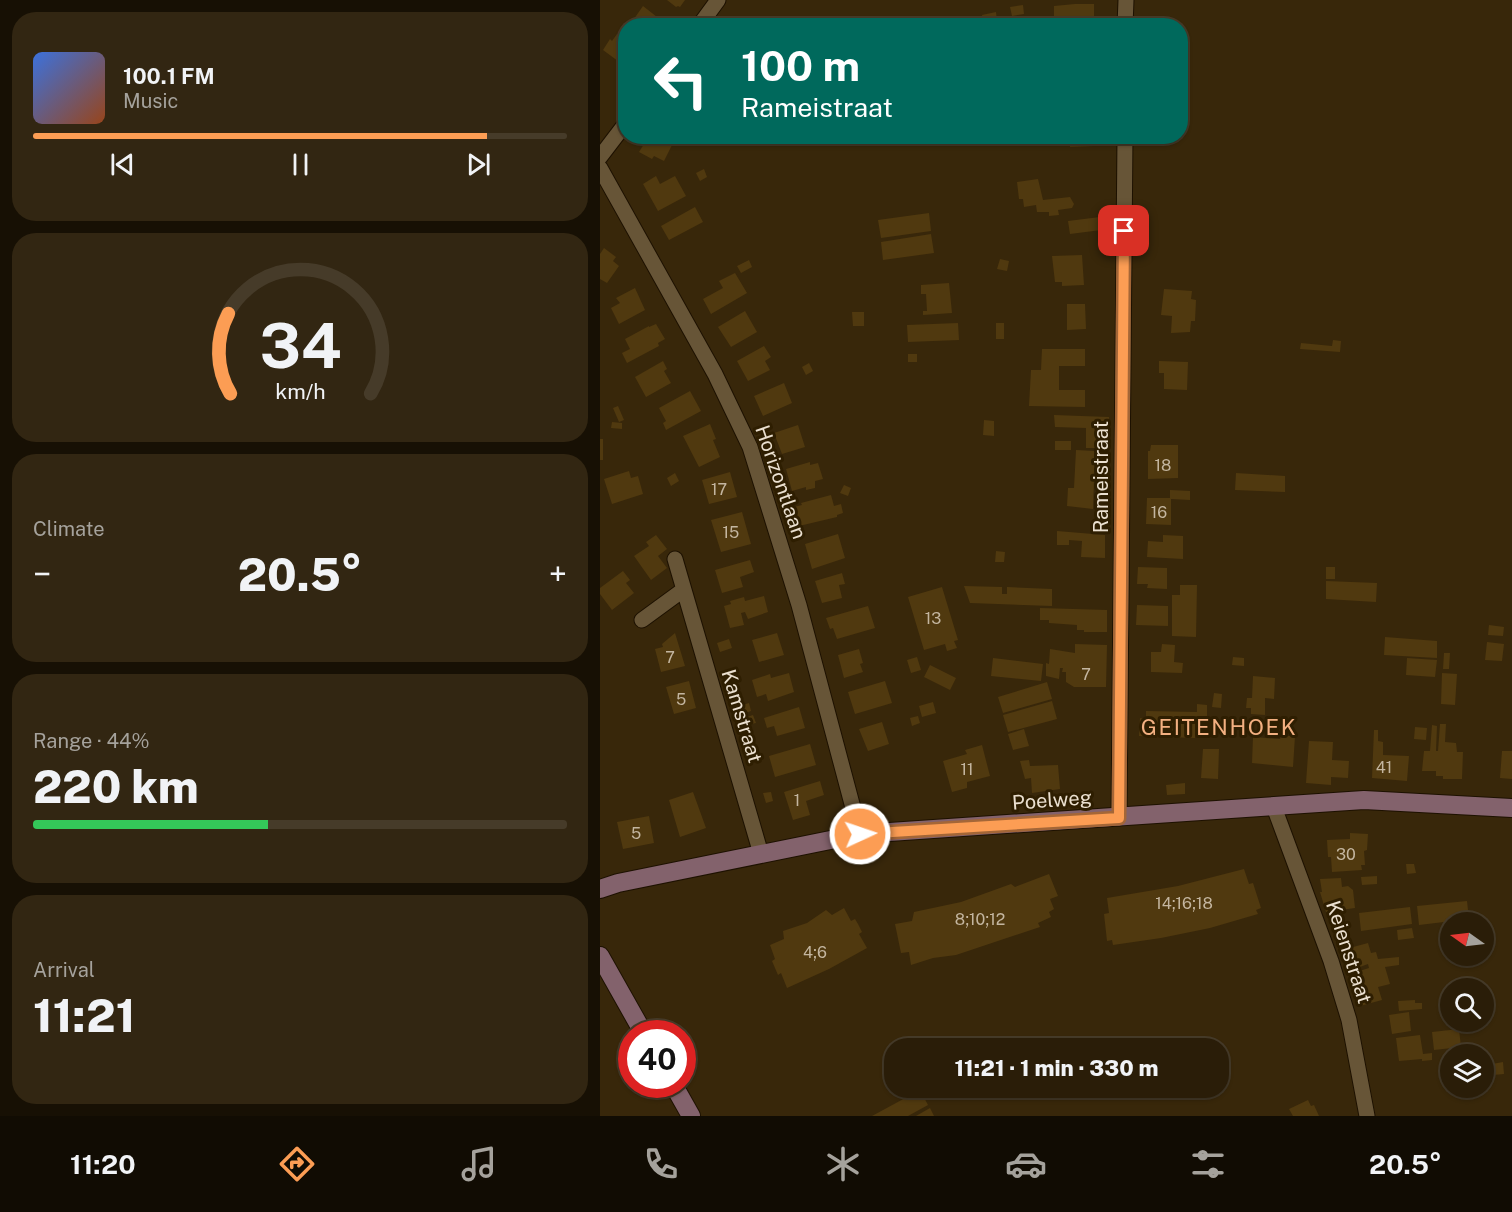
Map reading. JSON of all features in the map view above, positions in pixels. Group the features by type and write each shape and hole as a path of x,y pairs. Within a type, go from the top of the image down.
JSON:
{"street":[{"path":"705,18 718,0"},
{"path":"1125,18 1126,0"},
{"path":"600,157 618,133"},
{"name":"Rameistraat","path":"1119,818 1125,144"},
{"name":"Horizontlaan","path":"600,168 715,374 750,447 799,605 860,834"},
{"name":"Kamstraat","path":"675,559 761,854"},
{"path":"642,620 683,590"},
{"name":"Poelweg","path":"600,889 618,883 860,834 1364,800 1512,808"},
{"name":"Keienstraat","path":"1274,807 1331,961 1349,1020 1367,1116"},
{"path":"600,956 636,1020"},
{"path":"681,1098 691,1116"}],"building":[{"path":"667,0 685,0 680,7 676,7"},
{"path":"1094,4 1094,18 1054,18 1054,6"},
{"path":"1023,5 1024,14 1012,16 1010,7"},
{"path":"643,6 658,18 635,18"},
{"path":"996,12 997,18 982,18 982,15"},
{"path":"618,35 618,61 603,50 610,39 612,41"},
{"path":"644,144 672,144 664,161 654,156 652,159 639,152"},
{"path":"1070,144 1094,144 1094,146 1070,147"},
{"path":"704,169 707,177 700,181 696,173"},
{"path":"656,176 660,184 675,176 686,196 658,211 643,184"},
{"path":"1038,179 1043,200 1070,197 1074,204 1072,208 1058,210 1059,215 1049,216 1049,212 1037,212 1036,205 1024,207 1023,199 1019,199 1017,182"},
{"path":"695,207 703,222 669,240 661,226"},
{"path":"929,213 931,231 881,238 878,220"},
{"path":"1108,216 1109,229 1070,234 1068,221"},
{"path":"931,234 934,253 883,260 881,242"},
{"path":"604,248 616,257 613,261 619,266 607,283 600,279 600,254"},
{"path":"1082,255 1084,285 1062,286 1062,282 1055,282 1052,256"},
{"path":"1000,259 1009,261 1007,271 997,269"},
{"path":"749,260 752,267 741,273 737,266"},
{"path":"735,273 747,293 711,314 703,299 723,288 719,281"},
{"path":"949,283 952,313 923,315 923,311 927,311 926,294 921,294 921,285"},
{"path":"635,288 645,310 619,324 611,308 620,303 616,298"},
{"path":"1164,289 1192,291 1191,299 1196,300 1195,321 1191,321 1190,332 1171,333 1172,316 1161,315"},
{"path":"1067,304 1085,304 1086,329 1067,330"},
{"path":"745,311 757,332 731,347 718,327"},
{"path":"852,312 864,312 864,326 853,326"},
{"path":"958,323 959,340 908,342 907,325"},
{"path":"996,323 1004,323 1004,339 996,339"},
{"path":"656,324 665,339 658,343 659,346 627,363 622,353 630,349 625,339"},
{"path":"1333,340 1341,341 1340,352 1300,349 1301,343 1332,346"},
{"path":"764,346 771,357 765,361 770,370 748,381 737,361"},
{"path":"1042,349 1085,349 1085,366 1059,366 1059,390 1085,390 1085,407 1029,406 1031,370 1041,370"},
{"path":"908,354 917,354 917,362 908,362"},
{"path":"663,361 667,369 664,371 671,383 646,397 635,377"},
{"path":"1159,361 1188,362 1187,390 1164,389 1164,373 1159,373"},
{"path":"809,363 813,371 806,375 802,367"},
{"path":"784,383 792,403 763,416 754,396"},
{"path":"690,391 701,411 666,430 663,423 666,421 659,408"},
{"path":"618,406 624,420 619,422 613,408"},
{"path":"1054,415 1109,417 1108,448 1086,448 1086,428 1055,427"},
{"path":"984,420 994,421 994,436 983,435"},
{"path":"612,422 622,423 622,429 611,428"},
{"path":"710,424 720,457 699,467 683,436"},
{"path":"798,425 805,447 782,454 774,433"},
{"path":"600,439 603,439 603,460 600,460"},
{"path":"1055,441 1071,441 1071,450 1055,450"},
{"path":"1151,445 1178,445 1178,478 1148,479 1148,451"},
{"path":"1076,450 1095,451 1093,509 1067,506 1068,488 1074,488"},
{"path":"810,462 810,465 818,463 823,479 815,481 815,488 806,490 806,487 792,491 786,469"},
{"path":"629,471 631,478 638,476 643,494 612,504 604,479"},
{"path":"730,472 737,497 709,504 702,480"},
{"path":"675,473 679,481 671,486 667,478"},
{"path":"1236,473 1285,476 1285,492 1235,490"},
{"path":"844,485 851,488 848,496 840,493"},
{"path":"1170,490 1190,491 1190,500 1171,499 1171,525 1146,524 1147,498 1170,498"},
{"path":"831,495 834,506 841,504 843,513 837,517 799,526 794,507"},
{"path":"742,512 751,544 721,552 711,520"},
{"path":"1057,531 1105,535 1105,558 1081,557 1082,541 1069,540 1069,545 1057,545"},
{"path":"838,534 845,558 812,569 805,544"},
{"path":"656,535 667,549 658,556 667,568 651,580 634,556 649,546 646,542"},
{"path":"1163,535 1183,536 1183,559 1147,557 1148,541 1163,542"},
{"path":"996,551 1005,552 1004,562 995,562"},
{"path":"750,560 754,572 740,577 743,587 722,593 715,570"},
{"path":"1138,567 1167,568 1167,589 1147,588 1148,584 1137,584"},
{"path":"1326,567 1335,567 1335,579 1326,579"},
{"path":"623,571 630,580 626,583 634,593 612,610 600,594 600,588"},
{"path":"842,573 845,584 839,585 842,598 822,603 815,581"},
{"path":"1326,581 1377,583 1376,602 1326,599"},
{"path":"1180,585 1197,585 1196,637 1172,636 1172,595 1180,595"},
{"path":"964,586 1002,587 1002,594 1007,594 1007,587 1052,589 1052,606 970,603"},
{"path":"942,587 958,640 954,641 957,648 947,651 945,644 924,650 908,597"},
{"path":"764,596 768,612 748,619 745,612 741,613 744,625 730,628 724,606 731,604 730,601 744,597 745,601"},
{"path":"1137,605 1168,606 1168,626 1136,625"},
{"path":"868,606 875,628 837,639 826,618"},
{"path":"1040,608 1107,610 1107,632 1084,632 1084,630 1077,630 1077,625 1040,620"},
{"path":"1489,625 1504,627 1503,636 1488,635"},
{"path":"675,633 685,666 661,672 655,649 663,647 662,644"},
{"path":"777,633 784,655 759,662 752,640"},
{"path":"1385,637 1437,641 1437,658 1384,655"},
{"path":"729,639 732,648 720,652 717,643"},
{"path":"1487,642 1504,644 1502,661 1485,660"},
{"path":"1075,644 1107,645 1106,687 1074,687 1066,682 1066,672 1062,672 1063,668 1060,668 1059,679 1046,676 1046,663 1049,664 1050,649 1075,653"},
{"path":"1162,644 1175,645 1174,662 1183,663 1182,673 1151,672 1151,652 1161,652"},
{"path":"859,649 863,672 844,678 838,655"},
{"path":"1444,653 1450,653 1449,669 1443,669"},
{"path":"917,657 921,670 911,673 907,660"},
{"path":"1233,657 1244,658 1244,666 1232,665"},
{"path":"993,658 1043,664 1041,681 991,676"},
{"path":"1407,658 1437,660 1435,677 1406,675"},
{"path":"930,665 956,678 950,690 924,677"},
{"path":"789,673 794,692 768,701 766,694 757,697 752,680 770,674 771,678"},
{"path":"1442,673 1457,674 1455,705 1441,704"},
{"path":"1253,676 1275,678 1274,699 1265,698 1265,715 1251,714 1251,708 1246,708 1247,698 1252,698"},
{"path":"689,681 696,708 674,714 666,687"},
{"path":"885,681 892,703 855,714 848,692"},
{"path":"1047,682 1052,699 1003,713 998,697"},
{"path":"1214,693 1222,694 1221,708 1212,707"},
{"path":"1052,701 1057,719 1008,732 1003,715"},
{"path":"933,702 936,713 922,717 919,706"},
{"path":"749,703 751,711 739,715 736,707"},
{"path":"1197,704 1207,705 1207,716 1196,719 1195,738 1139,736 1140,718 1146,719 1146,711 1197,712"},
{"path":"799,707 805,728 777,736 774,726 767,728 764,718"},
{"path":"753,715 756,723 746,725 744,718"},
{"path":"918,716 920,723 912,726 910,718"},
{"path":"882,722 889,744 868,751 859,729"},
{"path":"1440,724 1446,724 1445,742 1456,743 1457,752 1463,752 1462,779 1443,779 1443,776 1436,776 1436,771 1422,771 1424,751 1430,751 1432,725 1437,726 1436,751 1438,751"},
{"path":"1415,727 1427,728 1426,740 1414,739"},
{"path":"1024,729 1029,746 1013,750 1008,734"},
{"path":"1374,730 1378,730 1378,741 1383,742 1383,755 1409,756 1407,781 1372,778"},
{"path":"1281,736 1295,736 1293,767 1252,763 1253,737 1280,739"},
{"path":"1309,741 1333,742 1332,760 1349,761 1348,778 1331,777 1331,785 1306,783"},
{"path":"810,744 816,765 775,777 769,756"},
{"path":"982,745 990,776 967,782 967,788 952,792 943,761 967,754 965,750"},
{"path":"1203,749 1219,749 1218,779 1201,778"},
{"path":"1502,751 1512,751 1512,779 1500,778"},
{"path":"1029,760 1030,766 1058,765 1060,789 1032,793 1031,778 1025,779 1020,761"},
{"path":"820,781 824,795 806,801 810,815 793,820 784,792"},
{"path":"1185,783 1185,794 1167,795 1166,785"},
{"path":"693,792 706,828 680,837 669,800"},
{"path":"771,792 773,801 766,803 763,793"},
{"path":"649,816 654,843 623,849 617,822"},
{"path":"1350,833 1368,834 1367,850 1364,851 1365,865 1361,865 1362,870 1332,872 1327,840 1350,839"},
{"path":"1406,864 1414,864 1416,873 1407,874"},
{"path":"1244,869 1249,884 1253,883 1261,908 1256,910 1258,914 1210,928 1161,938 1113,945 1112,940 1107,941 1104,914 1109,913 1107,898 1178,886"},
{"path":"1049,874 1058,896 1050,899 1054,909 1049,912 1051,917 1038,923 1040,927 956,955 933,958 911,965 909,952 901,953 895,924 912,921 914,912 961,902 1011,884 1015,887"},
{"path":"1377,876 1377,884 1362,885 1361,877"},
{"path":"1341,878 1342,887 1348,886 1353,890 1355,908 1326,912 1320,892 1322,892 1320,879"},
{"path":"1467,901 1468,912 1440,912 1440,922 1419,925 1417,906"},
{"path":"1410,907 1412,924 1361,931 1359,913"},
{"path":"844,908 851,921 855,919 858,924 862,932 859,934 867,948 787,988 781,973 778,975 772,961 775,959 770,945 784,939 783,931 807,923 826,910 832,915"},
{"path":"1412,928 1414,938 1398,940 1397,930"},
{"path":"1368,943 1371,953 1376,952 1378,959 1399,957 1399,965 1385,967 1390,984 1378,987 1382,1000 1360,1006 1350,974 1369,968 1368,964 1349,971 1342,950"},
{"path":"1415,1000 1415,1003 1422,1003 1422,1009 1399,1011 1398,1001"},
{"path":"1409,1012 1411,1031 1392,1034 1389,1015"},
{"path":"1432,1032 1459,1032 1461,1044 1440,1044 1440,1049 1434,1050"},
{"path":"1420,1035 1423,1054 1432,1053 1432,1060 1399,1061 1396,1038"},
{"path":"1503,1062 1504,1074 1494,1075 1494,1064"},
{"path":"905,1098 924,1098 928,1105 908,1116 872,1116"},
{"path":"1308,1100 1311,1106 1314,1105 1319,1116 1293,1116 1289,1109"},
{"path":"930,1108 934,1116 916,1116"}],"district":[{"name":"GEITENHOEK","path":"1219,727"}],"route":[{"path":"860,834 1119,818 1124,231"}]}
